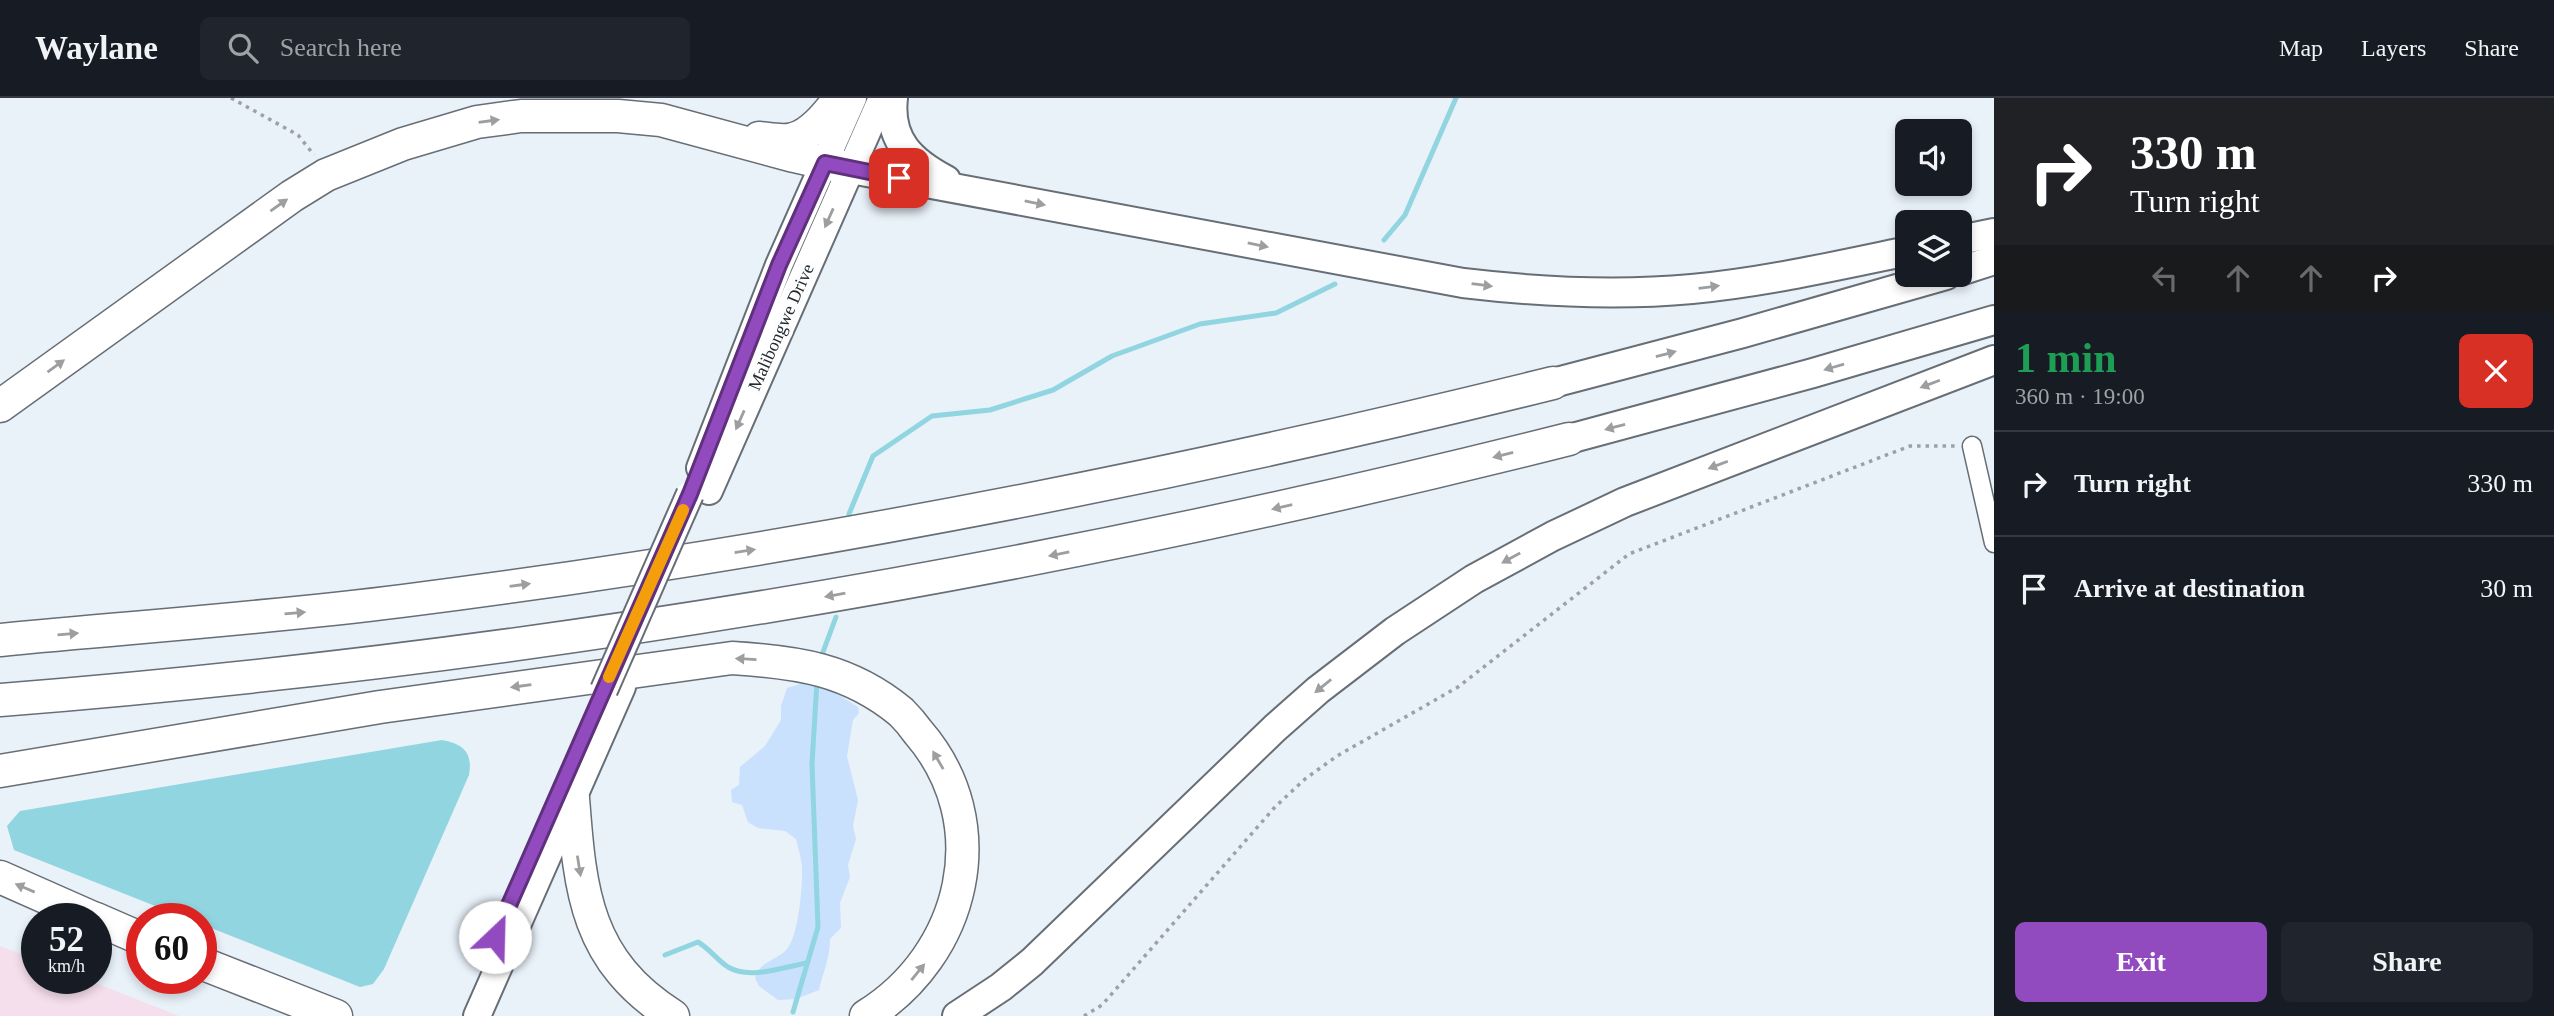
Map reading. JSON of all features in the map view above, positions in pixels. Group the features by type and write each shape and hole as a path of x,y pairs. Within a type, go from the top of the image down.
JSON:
{"highway":[{"path":"760,138 793,121 812,98"},
{"path":"716,134 790,140 800,137 816,124 840,98"},
{"path":"892,98 895,129 905,149 922,168 968,191"},
{"path":"0,406 269,212 326,175 441,132 477,122 521,116 618,116 661,120 838,166 1463,283 1546,292 1624,293 1693,289 1788,276 1895,254"},
{"path":"1972,238 1994,233"},
{"path":"1972,267 1994,260"},
{"path":"0,640 379,604 606,573 790,544 1029,500 1242,456 1553,383 1904,287"},
{"path":"0,700 173,685 545,641 776,606 1034,559 1205,524 1569,439 1813,373 1994,320"},
{"path":"957,1016 1001,988 1032,962 1318,690 1395,631 1440,601 1514,556 1625,502 1994,360"},
{"path":"0,771 380,707 732,658 788,662 819,668 865,687 902,713 929,744 952,788 962,836 962,870 957,893 951,916 937,946 918,973 896,996 866,1016"},
{"path":"573,798 577,852 585,902 602,945 618,970 643,995 673,1016"},
{"path":"0,877 59,903"},
{"path":"217,969 336,1016"},
{"path":"217,981 282,1016"}],"main road":[{"name":"Malibongwe Drive","path":"838,166 853,98"},
{"name":"Malibongwe Drive","path":"459,1016 613,689 838,166 882,98"},
{"name":"Malibongwe Drive","path":"477,1016 573,798 613,689"}],"street":[{"path":"1972,446 1994,543"}],"path":[{"path":"231,98 298,135 326,175"},
{"path":"1084,1016 1102,1005 1275,807 1305,779 1337,756 1458,688 1629,554 1910,446 1972,446"}],"shaded area":[{"path":"807,682 828,688 858,707 859,713 853,720 847,756 858,800 853,826 856,839 848,865 850,877 840,903 841,928 830,939 828,959 819,990 796,999 778,1000 759,986 755,978 765,964 785,951 792,939 801,895 800,856 796,839 785,831 758,828 748,822 742,805 732,802 731,790 739,785 740,767 765,746 781,720 781,706 787,688"},
{"path":"442,740 465,750 470,767 469,775 384,969 373,984 360,987 217,930 217,903 148,903 14,850 7,826 20,811"},
{"path":"0,946 21,954 21,994 112,994 112,989 179,1016 0,1016"}],"waterway":[{"path":"1384,240 1405,215 1456,98"},
{"path":"849,514 873,456 932,416 990,410 1053,390 1112,356 1200,324 1276,313 1335,284"},
{"path":"823,652 836,617"},
{"path":"793,1012 818,927 812,764 817,681"},
{"path":"665,955 698,942 728,967 737,971 756,973 807,963"}],"slow traffic":[{"path":"609,677 683,510"}],"route":[{"path":"495,937 690,494 779,265 825,163 899,178"}]}
